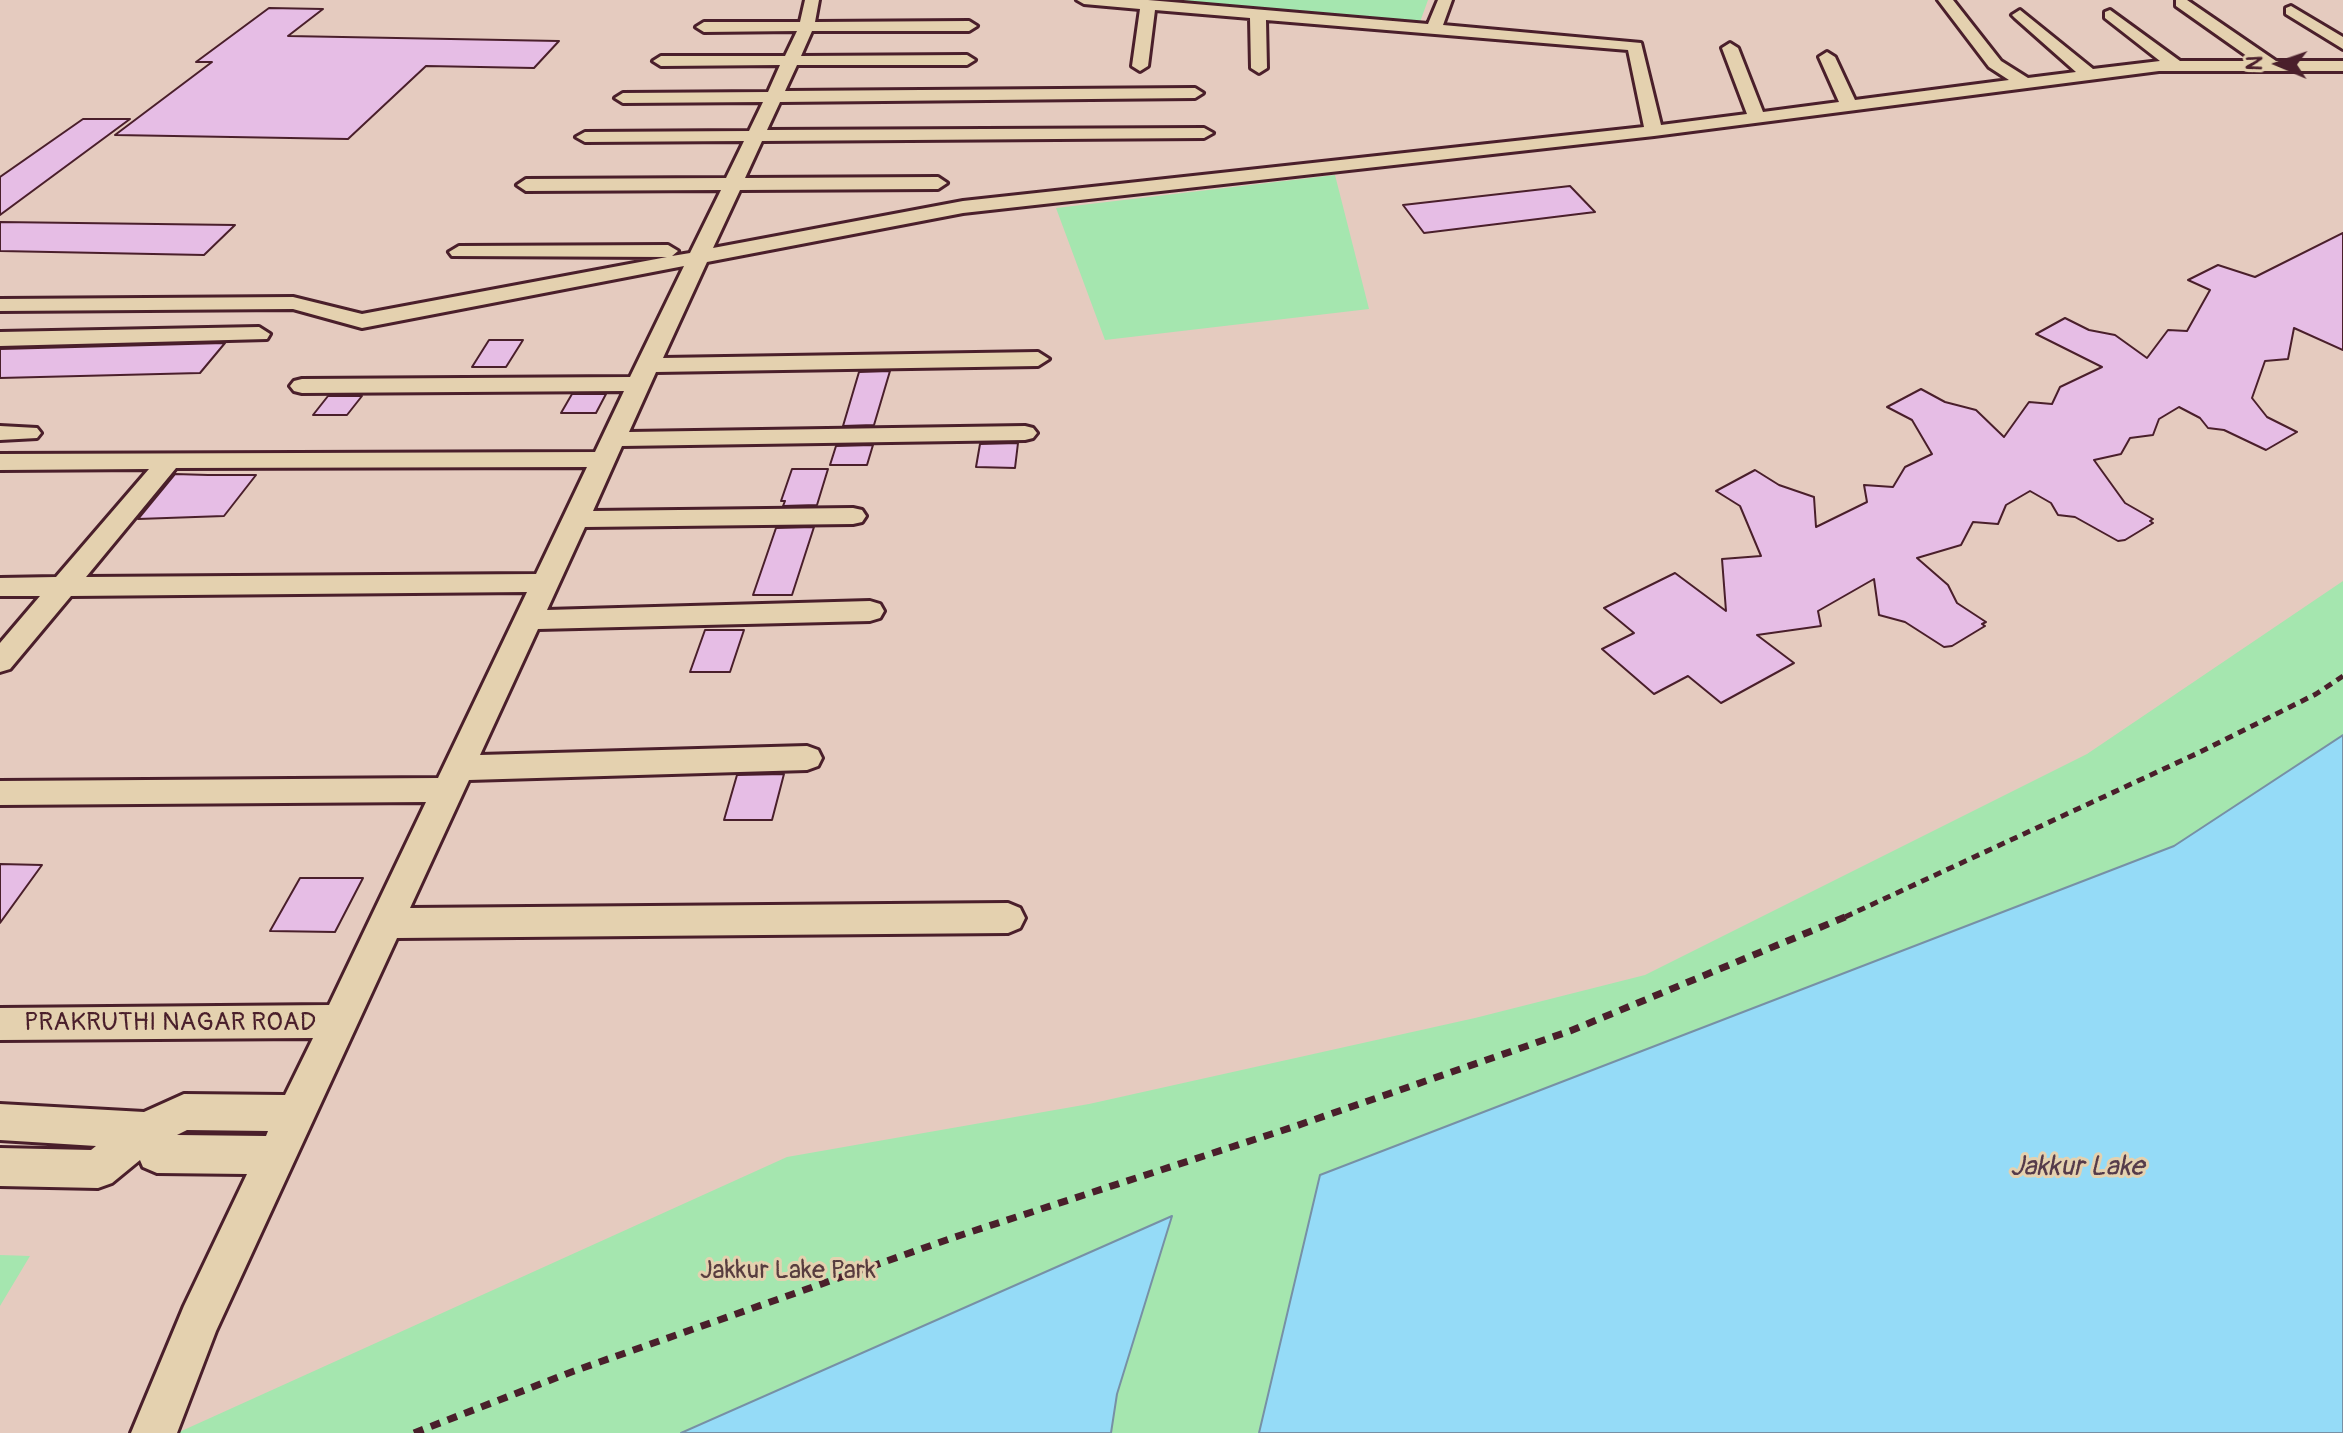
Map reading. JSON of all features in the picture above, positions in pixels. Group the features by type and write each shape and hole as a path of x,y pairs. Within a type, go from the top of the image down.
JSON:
{"street":[{"path":"1084,0 1635,46 1654,131"},
{"path":"1434,29 1445,0"},
{"path":"1945,0 1995,64 2025,83"},
{"path":"2181,3 2272,66"},
{"path":"1140,66 1148,5"},
{"path":"2291,11 2343,44"},
{"path":"154,1433 199,1321 734,184 810,13"},
{"path":"704,27 810,13 969,26"},
{"path":"1258,14 1259,68"},
{"path":"2020,15 2090,75"},
{"path":"2110,15 2176,66"},
{"path":"1730,48 1757,118"},
{"path":"1827,57 1849,106"},
{"path":"661,61 967,60"},
{"path":"0,305 293,303 362,321 963,207 1654,131 2176,66 2343,66"},
{"path":"623,98 1195,93"},
{"path":"585,137 1204,133"},
{"path":"526,185 938,183"},
{"path":"459,252 700,255"},
{"path":"0,339 259,334"},
{"path":"302,386 1038,359"},
{"path":"0,433 29,433"},
{"path":"0,462 169,461 609,449 1025,433"},
{"path":"0,662 169,461"},
{"path":"576,519 853,516"},
{"path":"0,587 546,583"},
{"path":"529,620 870,611"},
{"path":"0,793 454,779 807,758"},
{"path":"386,923 1008,918"},
{"name":"PRAKRUTHI NAGAR ROAD","path":"0,1024 340,1021"},
{"path":"0,1167 98,1169 146,1131 184,1112 297,1113"},
{"path":"0,1122 146,1131"},
{"path":"146,1131 157,1154 277,1155"}],"path":[{"path":"414,1433 574,1371 955,1237 1293,1127 1570,1031 1898,894 2212,746 2316,694 2343,676"}],"green space":[{"path":"1157,0 1428,0 1420,22"},
{"path":"1335,175 1369,309 1105,340 1056,208"},
{"name":"Jakkur Lake Park","path":"2343,581 2343,735 2174,846 1320,1175 1259,1433 1111,1433 1117,1394 1171,1217 680,1433 177,1433 787,1157 1089,1104 1475,1018 1645,975 2087,754"},
{"path":"0,1255 30,1256 0,1306"}],"water":[{"name":"Jakkur Lake","path":"2343,735 2343,1433 1259,1433 1320,1175 2174,846"},
{"path":"1172,1216 1117,1394 1111,1433 681,1433"}],"building":[{"path":"269,8 323,9 288,36 559,41 534,68 426,66 348,139 115,135 212,62 196,62"},
{"path":"83,119 130,119 0,215 0,177"},
{"path":"1570,186 1595,212 1424,233 1403,205"},
{"path":"0,222 235,225 204,255 0,251"},
{"path":"2343,233 2343,350 2294,328 2288,359 2265,361 2252,398 2267,417 2297,432 2266,450 2224,430 2208,428 2200,418 2179,407 2159,419 2153,435 2130,438 2121,454 2094,460 2125,503 2153,519 2150,521 2153,523 2125,540 2118,541 2075,517 2058,515 2051,503 2030,491 2006,505 1998,524 1973,522 1961,545 1917,558 1948,585 1957,603 1986,622 1982,624 1985,626 1952,646 1944,647 1905,622 1879,615 1874,579 1818,611 1821,626 1757,635 1794,663 1721,703 1688,676 1654,694 1602,649 1634,633 1604,608 1675,573 1726,611 1722,559 1761,556 1740,506 1716,491 1755,470 1779,485 1814,497 1816,527 1867,502 1864,485 1893,487 1905,467 1932,454 1912,420 1887,407 1921,389 1945,402 1976,410 2004,437 2029,402 2052,404 2060,387 2102,367 2036,334 2065,318 2089,330 2115,335 2147,358 2168,330 2187,331 2210,290 2188,280 2218,265 2255,277"},
{"path":"489,340 523,340 506,367 472,367"},
{"path":"225,343 200,373 0,378 0,349"},
{"path":"890,371 874,425 843,426 859,372"},
{"path":"572,394 606,394 596,413 561,413"},
{"path":"328,396 362,396 347,415 313,415"},
{"path":"1018,443 1015,468 976,467 980,444"},
{"path":"873,445 867,465 830,465 836,446"},
{"path":"792,469 828,469 817,505 783,506 785,501 781,501"},
{"path":"175,474 256,475 224,516 138,519"},
{"path":"814,527 792,595 753,595 776,528"},
{"path":"705,630 744,630 730,672 690,672"},
{"path":"784,774 772,820 724,820 737,775"},
{"path":"0,864 42,865 0,923"},
{"path":"300,878 363,878 335,932 270,931"}]}
